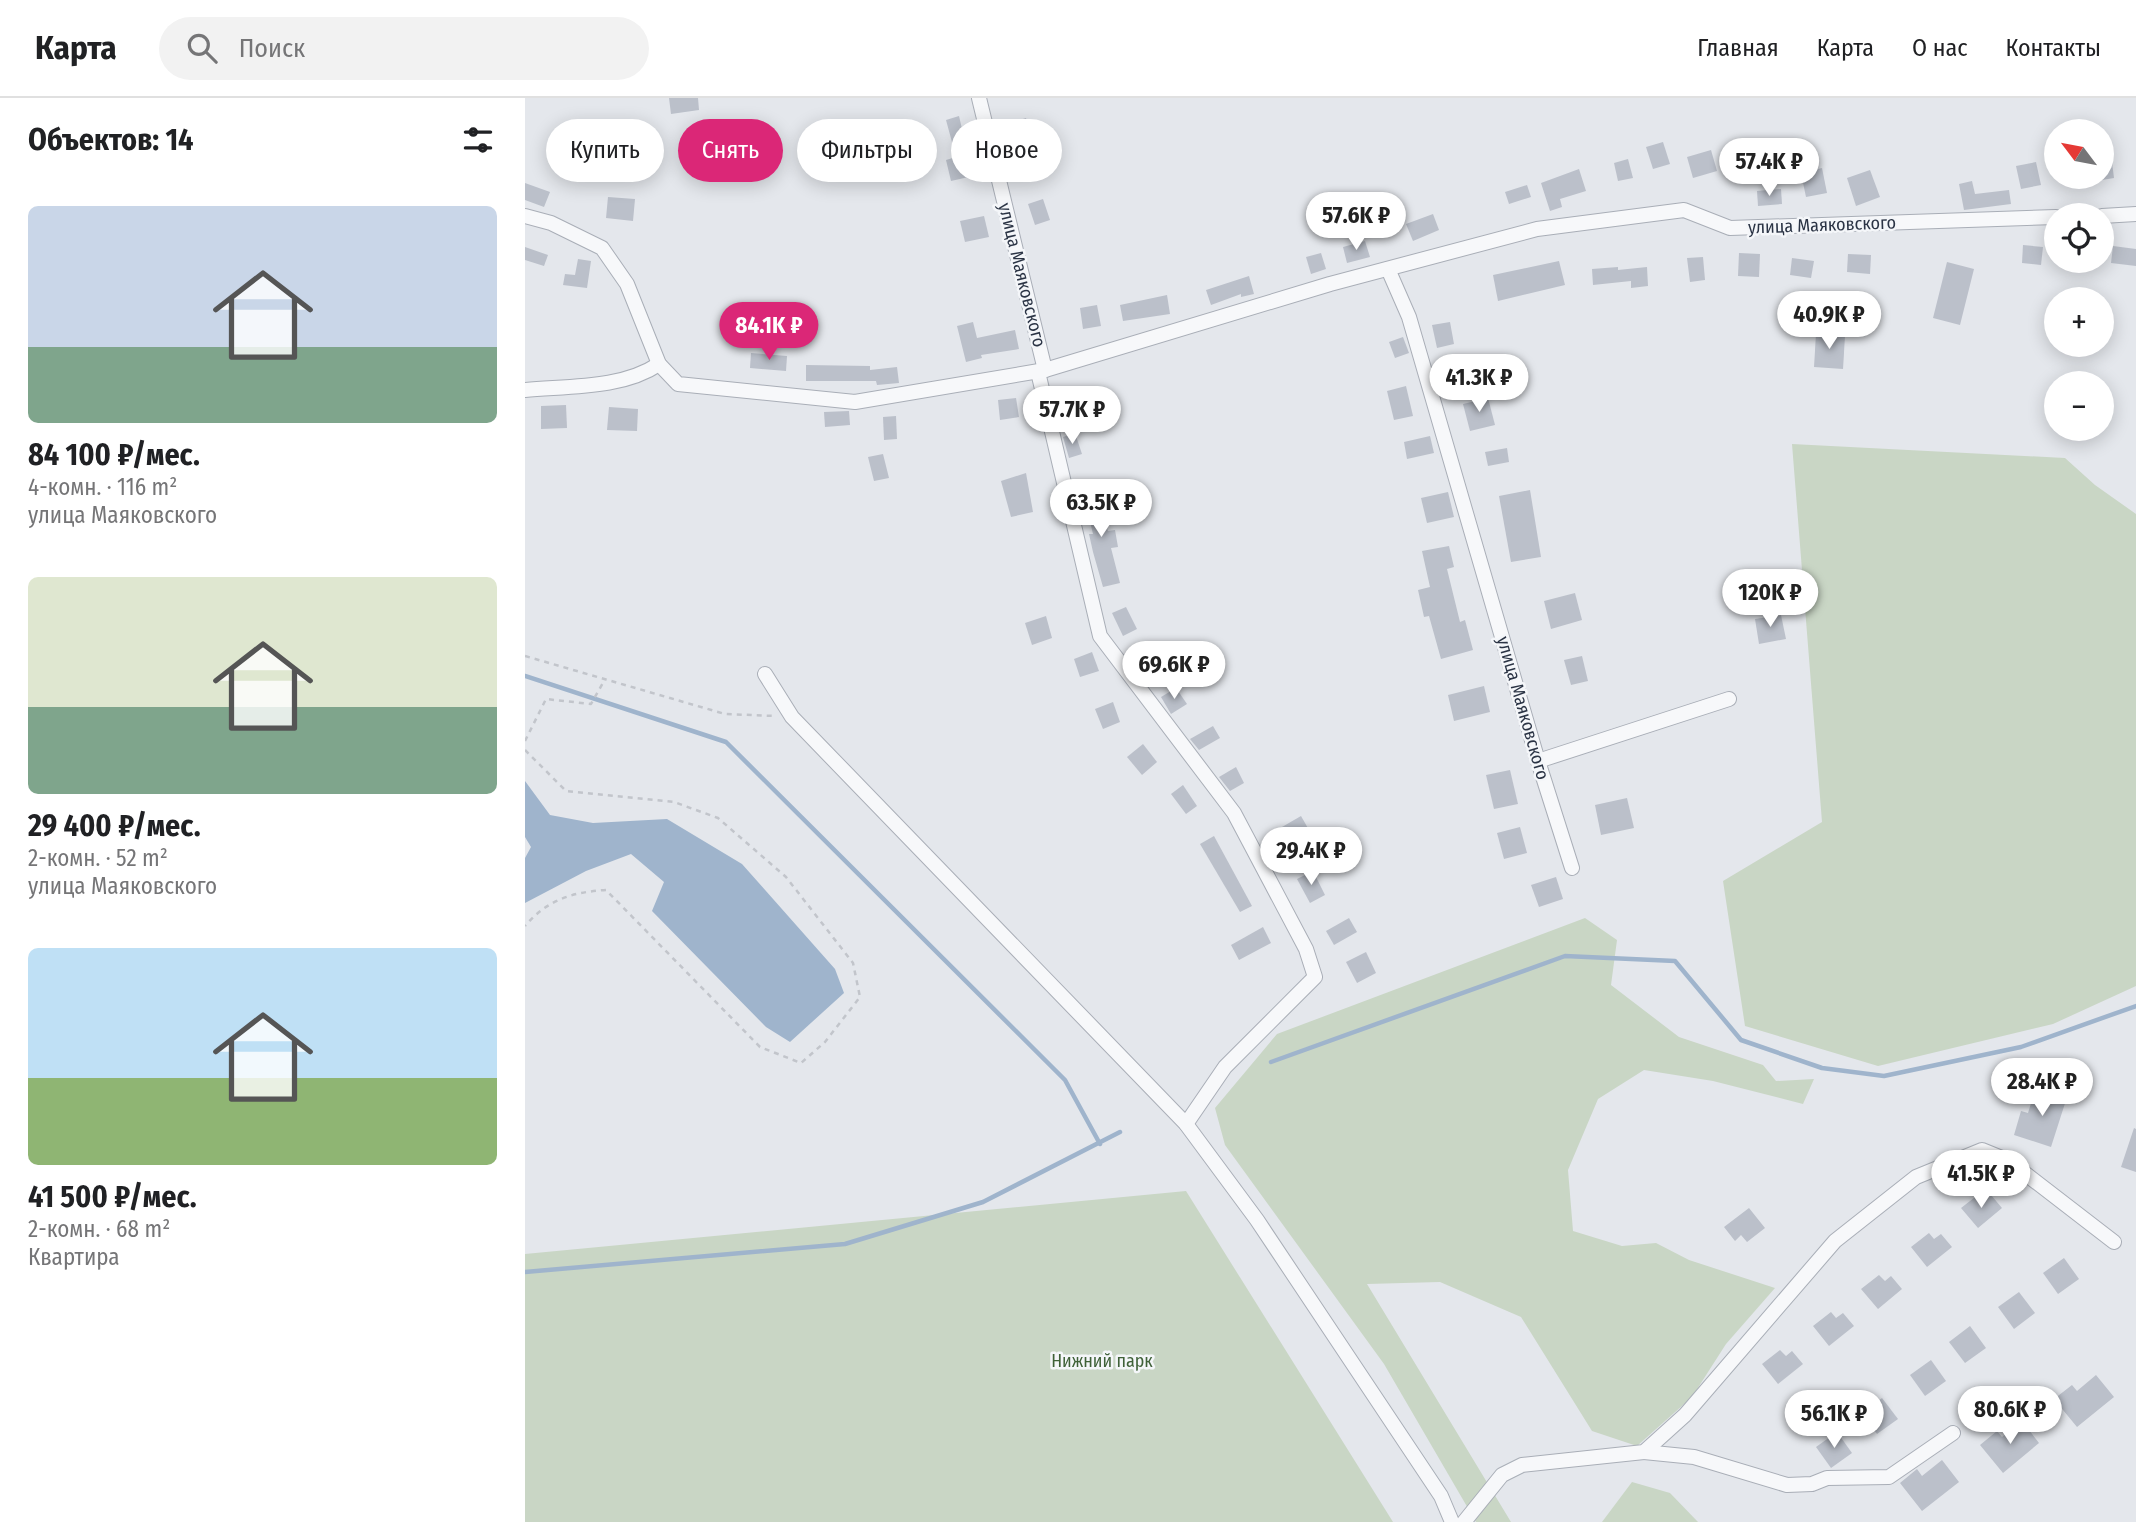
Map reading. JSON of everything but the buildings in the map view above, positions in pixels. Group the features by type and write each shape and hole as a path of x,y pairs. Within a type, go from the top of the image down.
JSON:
{"street":[{"name":"улица Маяковского","path":"979,98 1100,636 1234,813 1306,949 1315,977 1225,1067 1186,1124"},
{"name":"улица Маяковского","path":"659,364 678,384 855,402 1041,371 1388,269 1537,229 1684,210 1730,228 2044,217"},
{"path":"2114,215 2136,214"},
{"path":"525,216 551,223 601,248 627,284 659,364 646,373 607,383 525,390"},
{"name":"улица Маяковского","path":"1388,269 1409,317 1538,761 1572,867"},
{"path":"765,674 792,717 1186,1124 1273,1243 1441,1496 1453,1522"},
{"path":"1538,761 1729,699"},
{"path":"1644,1452 1685,1415 1835,1241 1916,1177 1982,1150 2009,1161 2115,1242"},
{"path":"1464,1522 1503,1475 1522,1465 1644,1452 1694,1457 1787,1485 1812,1484 1827,1478 1889,1477 1953,1433"}],"path":[{"path":"525,656 725,714 792,717"},
{"path":"525,741 546,699 591,704 604,680"},
{"path":"525,750 566,791 674,802 719,818 786,877 853,963 860,997 825,1042 801,1063 760,1047 605,890 579,891 542,906 525,926"}],"green space":[{"path":"1792,444 2065,458 2095,485 2136,514 2136,986 2053,1024 1878,1066 1745,1026 1723,881 1822,822"},
{"path":"1585,918 1617,940 1611,985 1679,1037 1763,1065 1776,1081 1814,1079 1803,1104 1713,1081 1644,1070 1598,1099 1568,1170 1573,1231 1622,1246 1656,1243 1689,1260 1775,1288 1726,1344 1692,1397 1637,1446 1592,1431 1521,1317 1440,1282 1367,1284 1511,1522 1476,1522 1384,1364 1225,1145 1215,1108 1277,1034"},
{"name":"Нижний парк","path":"1186,1191 1393,1522 525,1522 525,1254"},
{"path":"1632,1482 1670,1493 1698,1522 1602,1522"}],"water":[{"path":"525,781 550,815 593,823 667,819 742,864 835,969 844,993 790,1042 766,1027 652,911 664,882 631,854 586,871 525,903 525,858 531,847 525,837"}],"waterway":[{"path":"525,676 726,742 1065,1080 1100,1144"},
{"path":"1271,1062 1565,956 1675,961 1741,1040 1822,1068 1884,1076 2021,1047 2136,1006"},
{"path":"525,1272 845,1244 983,1202 1120,1132"}]}
